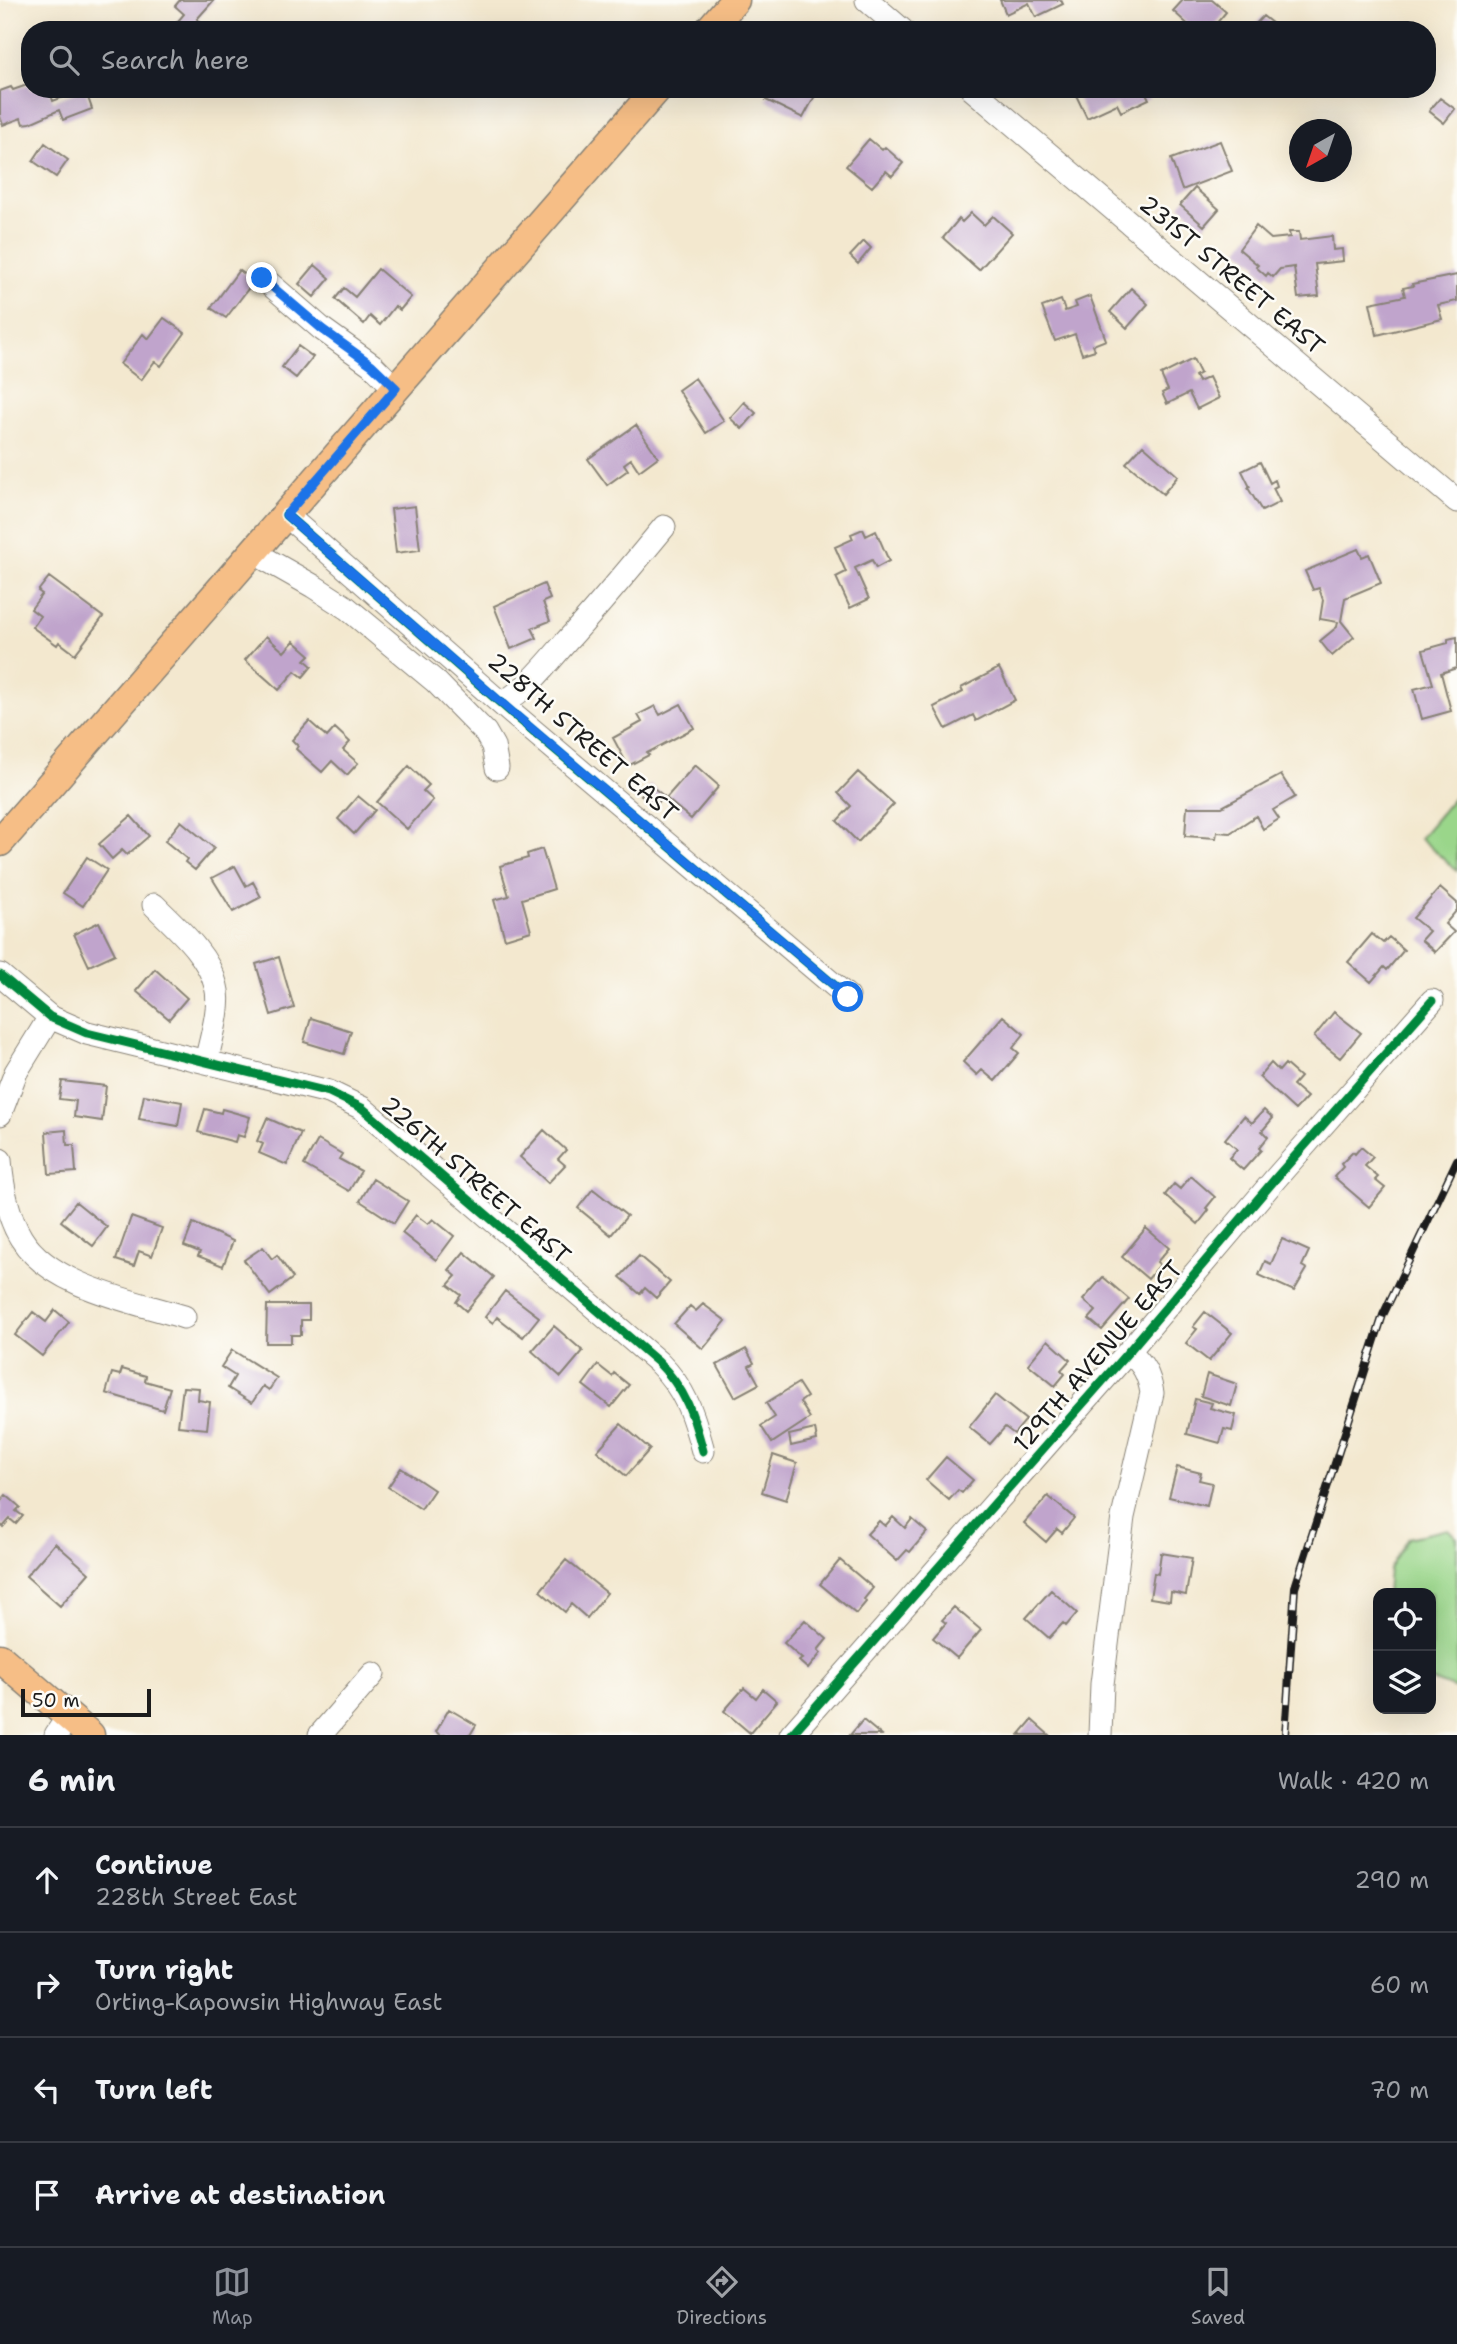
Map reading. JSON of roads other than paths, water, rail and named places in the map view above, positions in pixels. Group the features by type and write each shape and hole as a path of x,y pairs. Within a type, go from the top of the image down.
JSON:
{"main road":[{"path":"717,21 735,0"},
{"path":"0,842 649,98"},
{"path":"0,1658 62,1726 90,1735"}],"street":[{"path":"867,0 892,21"},
{"name":"231ST STREET EAST","path":"983,98 1457,501"},
{"path":"262,278 322,329 372,365 396,388"},
{"name":"228TH STREET EAST","path":"286,515 848,997"},
{"path":"503,703 518,694 540,671 603,602 664,527"},
{"path":"253,552 346,608 436,682 485,732 493,746 497,768"},
{"path":"154,905 199,953 217,987 206,1062"},
{"name":"226TH STREET EAST","path":"0,975 50,1017 87,1033 329,1092 362,1108 666,1369 692,1410 703,1451"},
{"name":"129TH AVENUE EAST","path":"791,1735 1432,1001"},
{"path":"0,1114 16,1072 50,1017"},
{"path":"0,1160 13,1221 20,1237 39,1259 92,1289 184,1317"},
{"path":"1100,1735 1102,1685 1123,1517 1152,1393 1144,1365 1129,1351"},
{"path":"320,1735 373,1674"}],"railway":[{"path":"1285,1735 1295,1587 1383,1315 1457,1160"}]}
